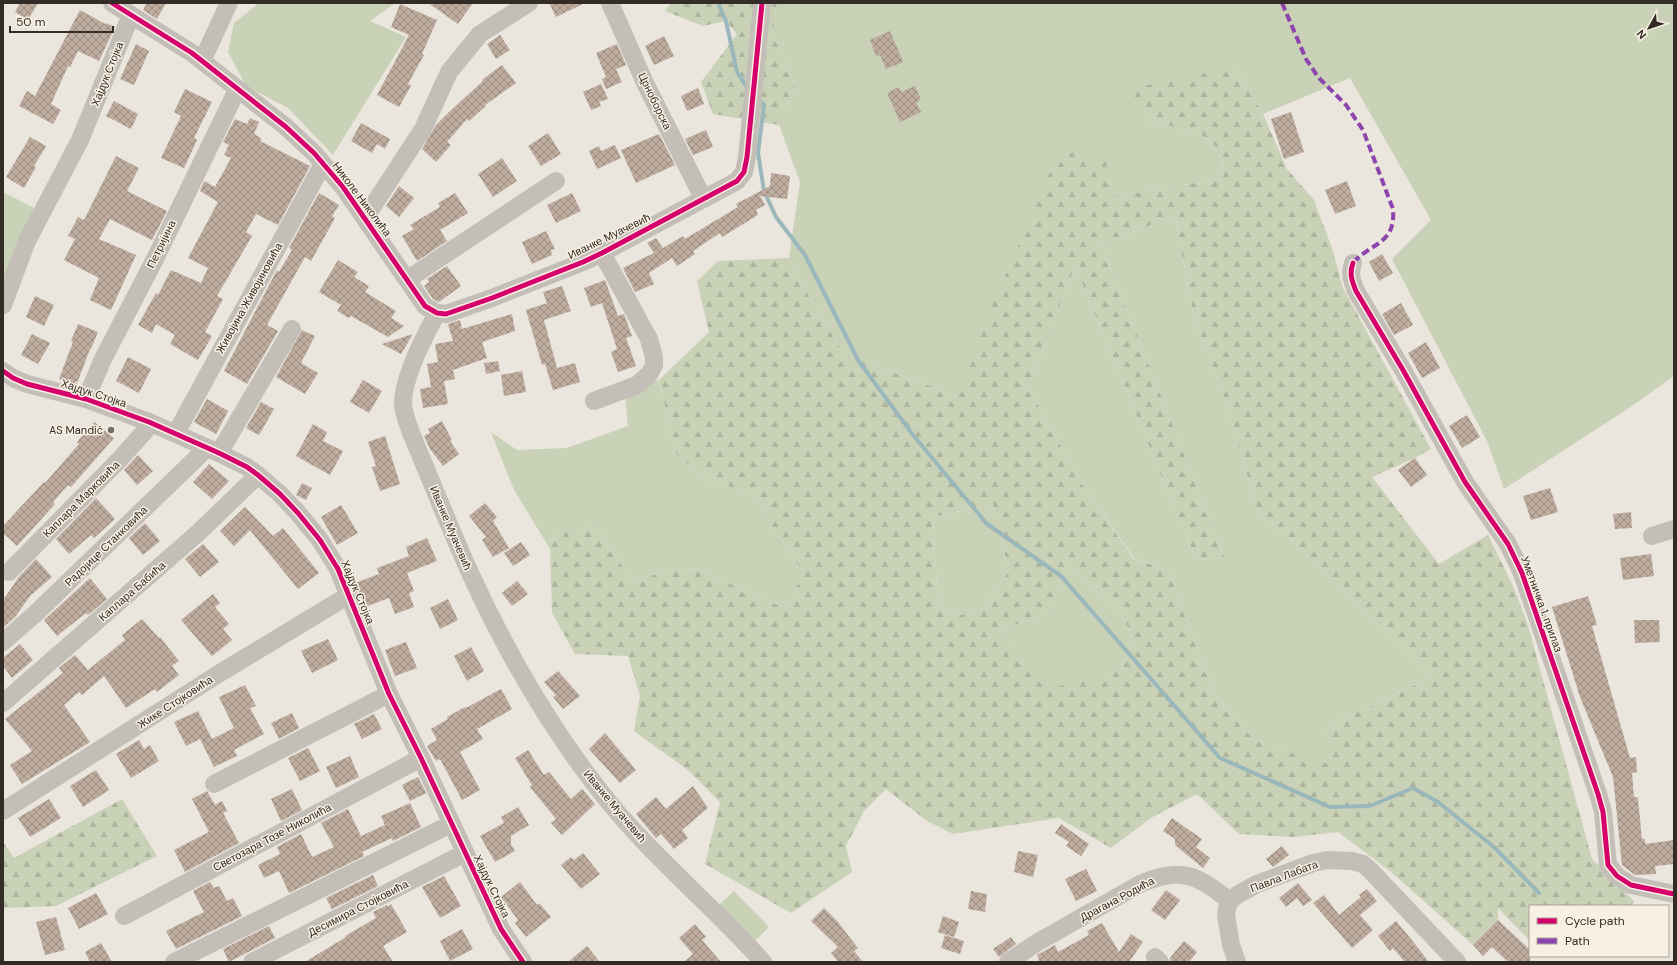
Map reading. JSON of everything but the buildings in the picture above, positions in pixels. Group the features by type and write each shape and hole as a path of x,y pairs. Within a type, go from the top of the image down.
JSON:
{"street":[{"path":"112,3 131,15"},
{"path":"202,62 229,3"},
{"path":"366,218 423,129 449,72 454,65 480,34 529,3"},
{"name":"Црноборска","path":"610,3 645,82 703,198"},
{"name":"Иванке Муачевић","path":"762,3 750,133 747,157 742,176 730,186 703,198 602,253 485,300 446,314 437,313 423,340 405,387 403,402 405,415 411,433 465,561 493,621 545,711 601,792 645,842 703,898 763,962"},
{"name":"Николе Николића","path":"131,15 179,45 286,127 323,164 343,187 366,218 425,306 437,313"},
{"name":"Хајдук Стојка","path":"3,305 27,241 80,140 131,15"},
{"name":"Петријина","path":"86,399 103,359 237,90"},
{"name":"Живојина Живојиновића","path":"176,433 323,164"},
{"path":"408,279 556,181"},
{"path":"594,401 637,385 647,376 654,365 654,357 648,339 602,253"},
{"name":"Уметничка 1. прилаз","path":"1353,263 1351,278 1356,291 1404,370 1465,482 1508,544 1522,573 1598,794 1603,812 1608,865 1618,876 1631,885 1674,894"},
{"name":"Радојице Станковића","path":"3,642 213,450 292,329"},
{"name":"Хајдук Стојка","path":"3,371 13,378 27,384 86,399 149,422 213,450 258,475 280,494 309,526 338,569 389,694 421,758 501,929 523,962"},
{"name":"Каплара Марковића","path":"9,572 120,459 145,431 149,422"},
{"name":"Каплара Бабића","path":"3,703 187,542 258,475"},
{"path":"1652,536 1674,529"},
{"name":"Жике Стојковића","path":"3,811 220,673 349,595"},
{"path":"214,784 389,694"},
{"name":"Светозара Тозе Николића","path":"124,916 421,758"},
{"path":"174,962 451,824"},
{"name":"Десимира Стојковића","path":"252,962 465,853"},
{"name":"Павла Лабата","path":"1230,901 1237,895 1257,884 1313,863 1328,860 1352,861 1363,864 1386,886 1457,962"},
{"name":"Драгана Родића","path":"1008,962 1038,942 1140,884 1155,878 1176,874 1187,875 1214,889 1230,901"},
{"path":"1230,901 1227,908 1227,922 1231,945 1237,962"}],"green space":[{"path":"259,3 395,3 370,21 406,37 333,155 288,108 246,86 228,52 234,23"},
{"path":"671,3 777,3 773,32 796,88 779,125 713,114 701,82 737,34 726,21 703,26 665,11"},
{"path":"777,3 1674,3 1674,376 1632,406 1504,489 1487,441 1392,259 1431,220 1350,78 1263,114 1235,67 1143,119 1201,134 1222,152 1223,178 1113,197 957,396 845,355 814,305 789,258 800,182 779,125 796,88 773,32"},
{"path":"1235,67 1263,114 1287,169 1314,200 1332,248 1343,288 1431,449 1415,458 1372,477 1439,564 1488,535 1513,586 1528,625 1592,859 1634,901 1632,905 1529,905 1529,940 1498,908 1498,920 1473,945 1390,871 1338,832 1294,837 1239,834 1197,794 1151,818 1111,848 1059,818 953,834 927,821 886,789 864,811 846,846 852,872 791,913 705,864 720,802 688,770 634,731 640,696 628,656 575,654 552,613 550,549 555,536 595,524 630,579 694,568 787,609 803,572 771,525 754,493 709,481 676,454 659,380 709,332 697,281 718,261 789,258 814,305 845,355 957,396 992,306 1051,170 1075,150 1106,162 1113,197 1223,178 1222,152 1201,134 1143,119 1123,90","holes":["1175,216 1193,314 1228,409 1259,515 1291,540 1433,677 1327,726 1331,765 1255,741 1215,695 1169,571 1133,558 1082,484 1028,387 1075,266 1196,560 1225,558 1101,244","993,504 1009,571 983,608 957,616 938,605 933,517","1065,565 1119,610 1133,638 1121,669 1047,690 999,630 1049,614"]},
{"path":"3,192 42,212 3,305"},
{"path":"1175,216 1193,314 1228,409 1259,515 1291,540 1433,677 1327,726 1332,766 1255,741 1215,695 1169,571 1134,558 1082,484 1028,387 1075,266 1196,560 1225,558 1101,244"},
{"path":"659,380 676,454 709,481 754,493 771,525 803,572 787,609 694,568 630,579 595,524 555,536 550,549 514,490 491,432 517,450 567,448 628,426 624,387"},
{"path":"993,504 1009,571 983,608 957,616 938,605 933,517"},
{"path":"1065,565 1119,610 1133,638 1121,669 1047,691 999,630 1049,614"},
{"path":"122,799 157,856 56,906 3,908 3,842 14,858"},
{"path":"734,891 769,927 752,944 717,907"}],"waterway":[{"path":"718,3 726,21 737,72 748,89"},
{"path":"759,100 764,105 758,153 764,191 776,217 805,255 858,360 913,435 987,524 1061,576 1220,758 1330,807 1370,806 1413,788 1438,802 1495,848 1539,893"}],"marked path":[{"path":"1282,3 1306,59 1318,77 1346,105 1363,130 1393,209 1391,230 1381,242 1360,256 1353,263"}],"cycle path":[{"path":"112,3 192,53 286,127 314,153 343,187 425,306 437,313 446,314 492,298 583,262 737,181 744,172 747,157 762,3"},
{"path":"1353,263 1351,274 1356,291 1403,370 1465,482 1508,544 1522,573 1598,794 1603,812 1608,865 1617,876 1631,885 1674,894"},
{"path":"3,371 13,378 27,384 86,399 149,422 219,453 247,467 258,475 280,494 298,513 320,540 338,569 389,694 421,758 501,929 523,962"}],"place":[{"name":"AS Mandić","path":"111,430"}]}
